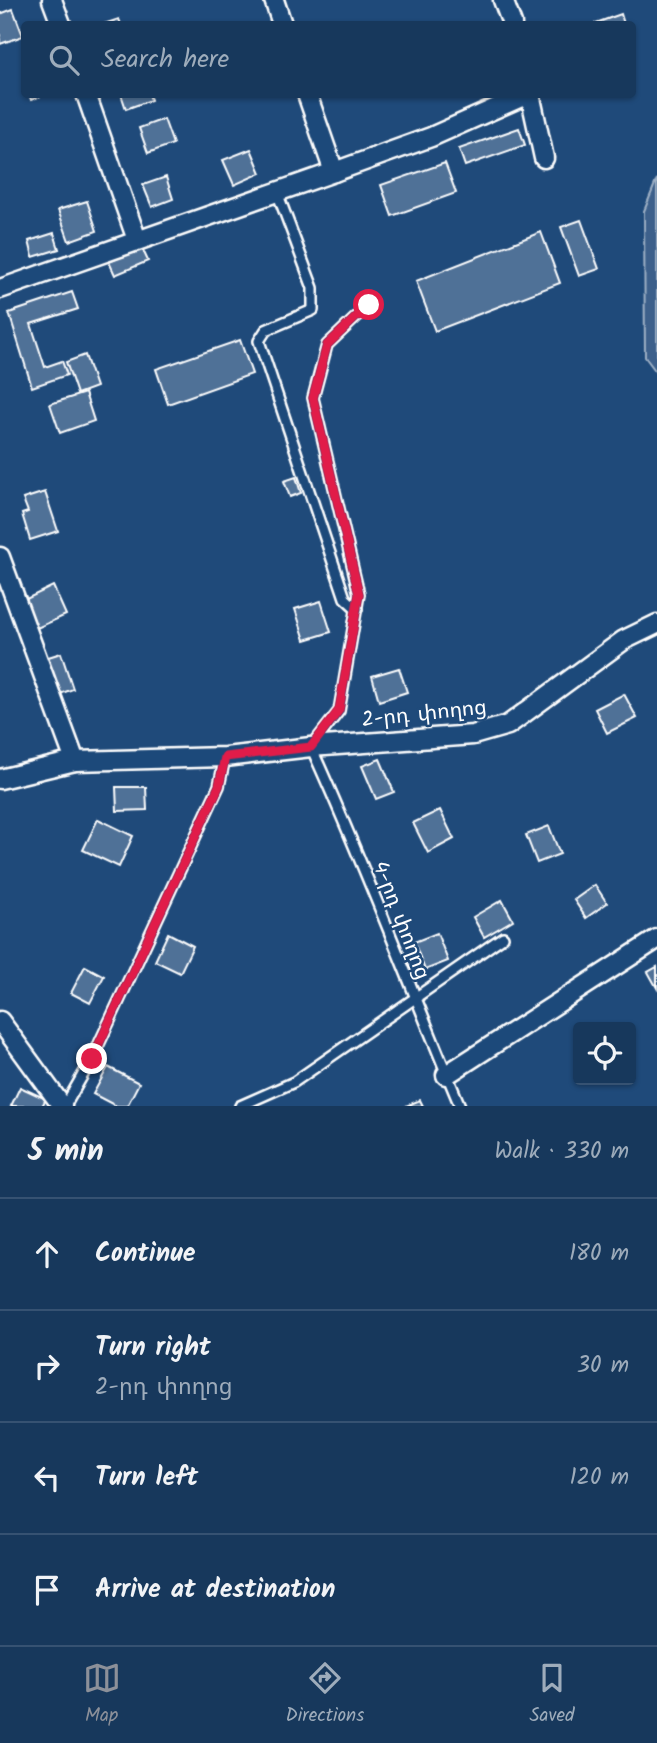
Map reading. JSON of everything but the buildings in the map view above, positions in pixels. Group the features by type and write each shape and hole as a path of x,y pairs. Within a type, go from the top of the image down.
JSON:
{"street":[{"path":"52,0 60,21"},
{"path":"274,0 281,21"},
{"path":"503,0 511,21"},
{"path":"87,98 137,240"},
{"path":"308,98 334,172"},
{"path":"0,289 431,137 520,98"},
{"path":"530,98 544,158"},
{"path":"0,557 75,761"},
{"name":"2-րդ փողոց","path":"0,779 75,761 225,757 311,747 473,735 508,725 624,640 657,624"},
{"path":"446,1074 657,939"},
{"path":"0,1021 64,1106"}],"lane":[{"path":"277,192 313,288 313,310 266,330 259,341 345,598 357,610"},
{"path":"311,747 339,710 359,594 313,398 327,345 369,305"},
{"name":"4-րդ փողոց","path":"311,747 349,830 414,998 460,1106"},
{"path":"64,1106 92,1059 219,786 225,757"},
{"path":"240,1106 295,1082 503,937"}],"shaded area":[{"path":"657,179 657,373 645,357 644,211"}],"route":[{"path":"92,1059 219,786 225,757 311,747 339,710 359,594 313,398 327,345 369,305"}]}
